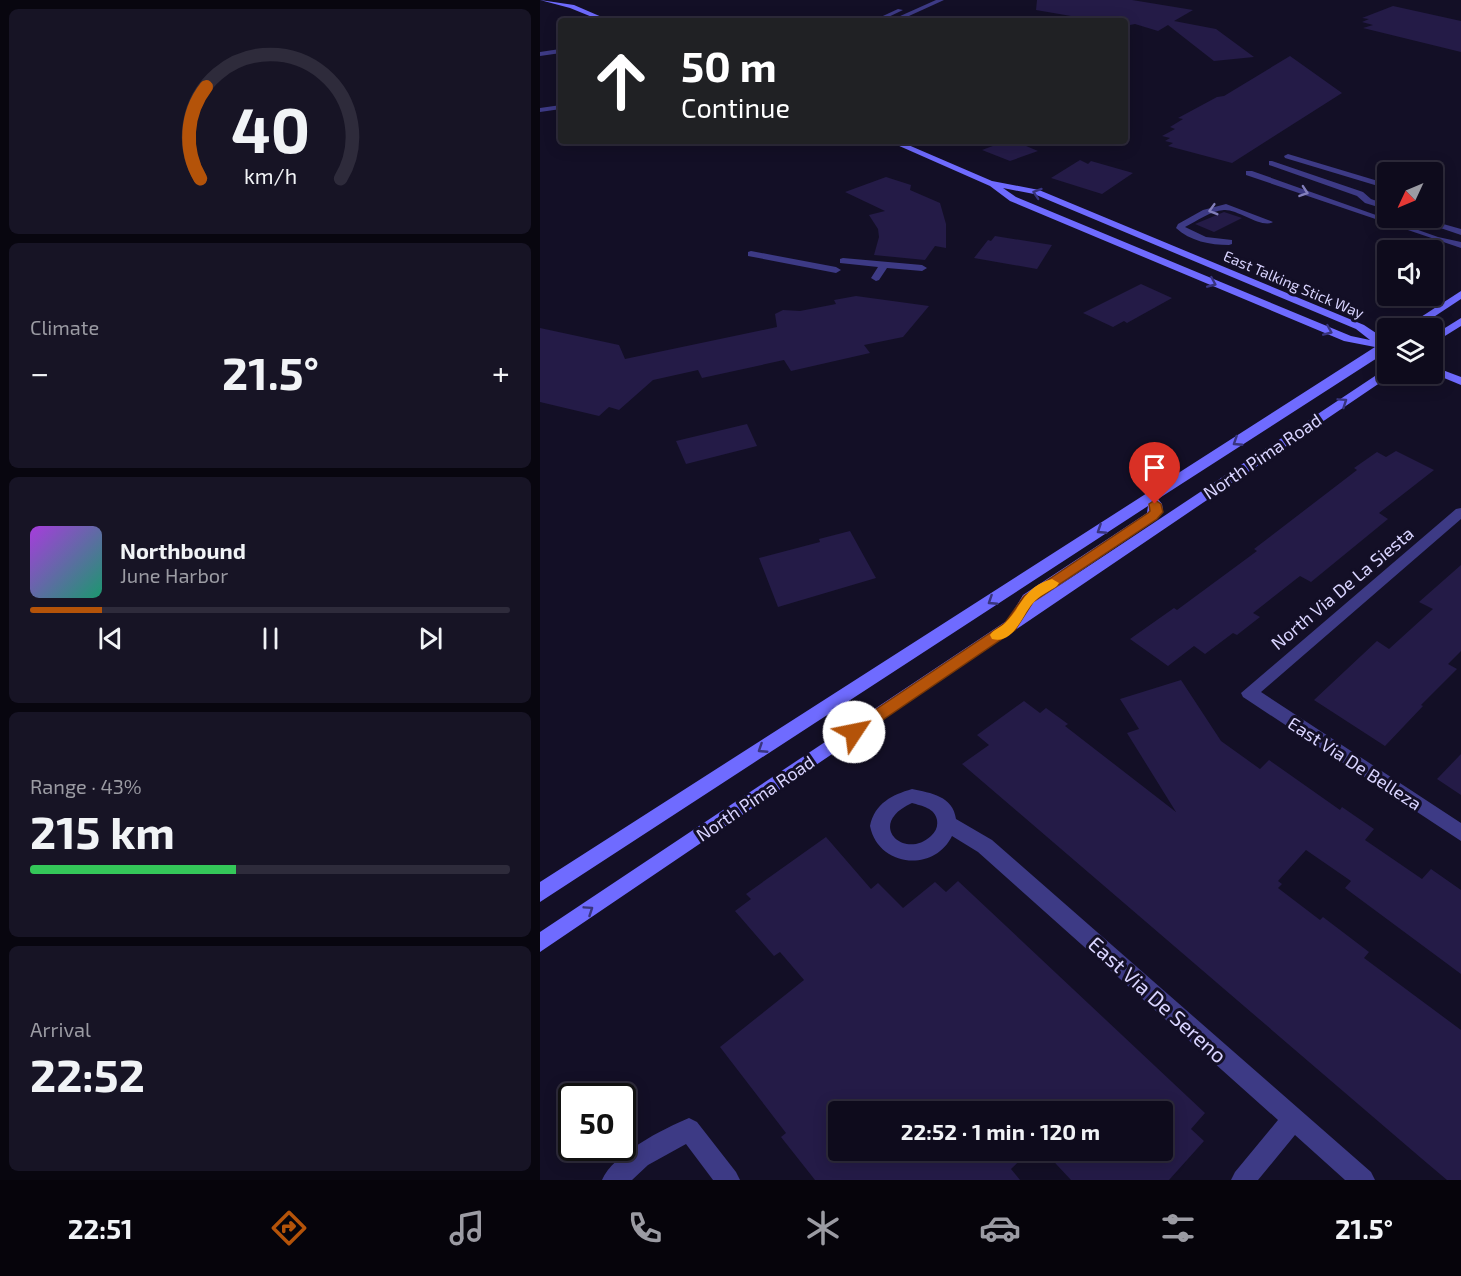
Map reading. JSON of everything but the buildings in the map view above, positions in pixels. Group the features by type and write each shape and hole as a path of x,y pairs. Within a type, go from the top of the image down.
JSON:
{"main road":[{"path":"542,0 570,3 602,18"},
{"name":"East Talking Stick Way","path":"899,144 990,183 1036,192 1360,327 1377,339"},
{"name":"East Talking Stick Way","path":"990,183 1013,200 1348,339 1377,344"},
{"path":"1029,206 1067,215 1111,232 1131,232"},
{"path":"1425,318 1461,294"},
{"path":"1443,333 1461,321"},
{"name":"North Pima Road","path":"540,893 1377,352"},
{"path":"1443,374 1461,381"},
{"name":"North Pima Road","path":"540,943 1377,379"},
{"path":"1010,626 1028,599 1152,516 1156,512 1155,504 1150,499"}],"street":[{"path":"882,18 922,0"},
{"path":"899,18 941,0"},
{"path":"540,103 558,100"},
{"path":"540,110 558,107"},
{"name":"North Via De La Siesta","path":"1249,693 1461,512"},
{"name":"East Via De Belleza","path":"1249,693 1461,833"},
{"name":"East Via De Sereno","path":"948,824 985,846 1363,1180"},
{"path":"1243,1180 1293,1119"},
{"path":"614,1180 640,1157 689,1130 728,1180"}],"lane":[{"path":"540,54 558,51"},
{"path":"1288,156 1377,184"},
{"path":"1272,163 1360,194 1368,201 1377,204"},
{"path":"1249,173 1377,217"},
{"path":"1229,242 1215,243 1180,228 1206,212 1226,207 1269,222"},
{"path":"1443,226 1461,232"},
{"path":"1410,228 1461,245"},
{"path":"751,254 836,270"},
{"path":"843,261 922,268"},
{"path":"876,278 884,265"}],"slow traffic":[{"path":"997,635 1010,626 1028,599 1052,583"}],"route":[{"path":"854,732 1010,626 1028,599 1152,516 1156,512 1155,504"}]}
